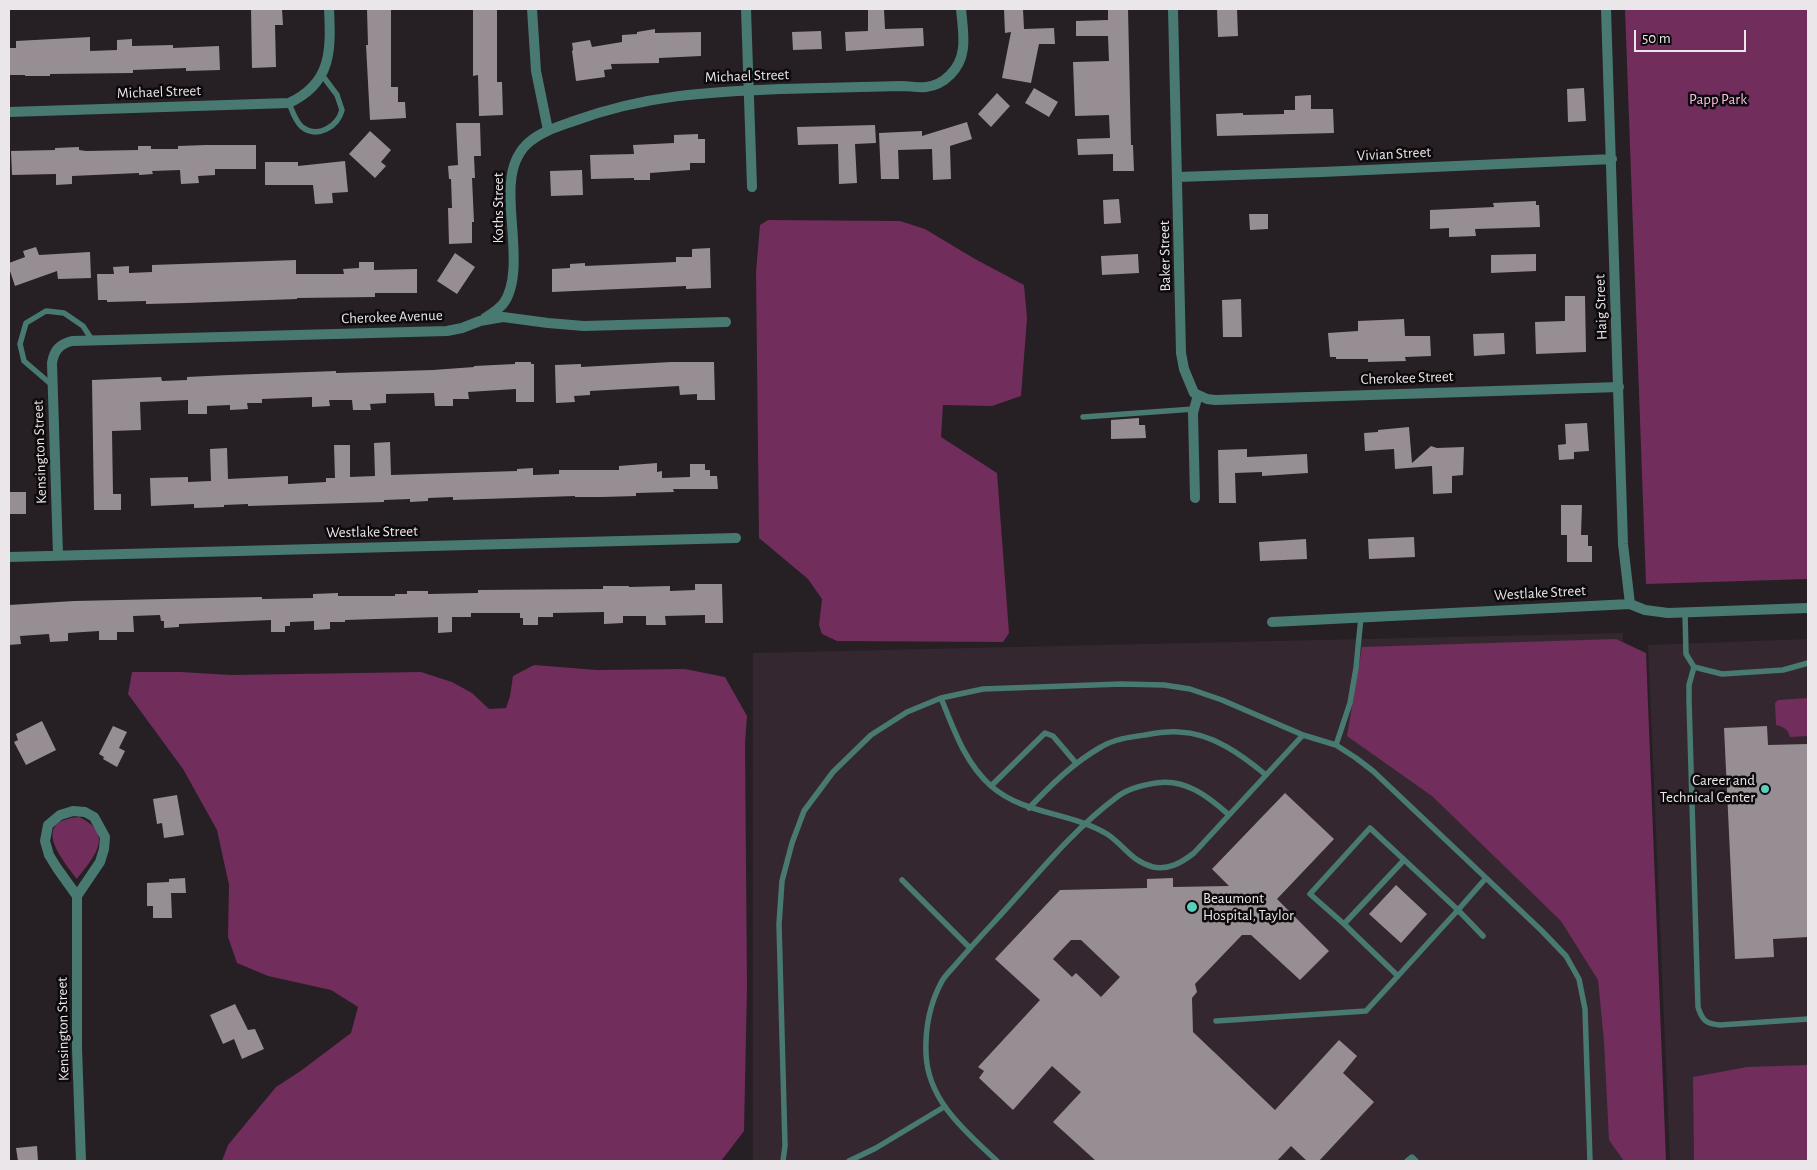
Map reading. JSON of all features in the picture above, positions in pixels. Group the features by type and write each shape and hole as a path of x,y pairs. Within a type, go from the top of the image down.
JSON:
{"street":[{"path":"322,75 329,44 329,9"},
{"path":"532,9 536,71 548,130"},
{"path":"746,9 752,187"},
{"name":"Michael Street","path":"548,130 594,113 647,100 692,93 902,86 925,87 936,84 949,76 960,62 964,51 961,9"},
{"name":"Baker Street","path":"1173,9 1181,353 1189,384 1194,393 1198,395"},
{"name":"Haig Street","path":"1606,9 1623,544 1630,604"},
{"name":"Michael Street","path":"9,112 289,102 308,92 322,75"},
{"name":"Koths Street","path":"480,322 494,313 503,304 511,280 513,259 511,183 514,166 526,145 548,130"},
{"name":"Vivian Street","path":"1178,177 1612,159"},
{"name":"Cherokee Avenue","path":"58,348 64,343 72,341 92,340 447,330 503,317 548,324 584,326 726,322"},
{"name":"Kensington Street","path":"58,348 53,355 52,363 58,555"},
{"name":"Cherokee Street","path":"1198,395 1214,400 1619,386"},
{"path":"1195,498 1194,410 1198,395"},
{"name":"Westlake Street","path":"9,557 736,538"},
{"name":"Westlake Street","path":"1272,622 1630,604 1647,611 1668,613 1808,608"},
{"path":"73,810 85,812 94,817 105,837 100,862 77,896 49,856 44,841 48,825 60,815 73,810"},
{"name":"Kensington Street","path":"77,896 77,1048 81,1161"}],"lane":[{"path":"289,102 302,127 312,131 320,131 337,123 342,110 337,96 322,75"},
{"path":"52,385 24,361 20,344 26,324 46,311 64,313 83,326 92,340"},
{"path":"1083,417 1194,410"},
{"path":"1685,613 1686,654 1694,667 1722,674 1783,670 1808,663"},
{"path":"1336,745 1350,702 1356,668 1361,618"},
{"path":"1694,667 1689,685 1688,700 1700,1015 1704,1021 1720,1025 1808,1020"},
{"path":"783,1161 778,924 782,881 792,843 804,812 833,772 871,735 908,712 941,698 983,689 1122,684 1164,685 1190,689 1222,700 1303,735 1336,745 1372,771 1566,956 1578,979 1585,1009 1590,1161"},
{"path":"941,698 969,762 991,786 1008,798 1029,808 1085,824 1108,835 1137,862 1153,867 1168,868 1183,862 1194,853 1303,735"},
{"path":"991,786 1045,732 1053,736 1076,763"},
{"path":"1029,808 1052,783 1076,763 1102,746 1125,738 1180,732 1204,737 1229,748 1266,775"},
{"path":"997,1161 965,1131 944,1107 932,1083 926,1055 927,1029 933,1002 943,979 1085,824 1118,796 1137,788 1157,783 1179,784 1198,791 1215,802 1229,815"},
{"path":"1398,976 1310,894 1370,828 1458,910 1483,936"},
{"path":"1344,924 1404,860"},
{"path":"1216,1021 1366,1011 1486,878"},
{"path":"902,880 970,948"},
{"path":"849,1161 876,1148 944,1107"},
{"path":"1407,1161 1412,1157 1416,1161"}],"shaded area":[{"name":"Beaumont Hospital, Taylor","path":"1623,633 1639,1161 753,1161 753,653"},
{"path":"1808,639 1808,1161 1670,1161 1648,645"}],"green space":[{"name":"Papp Park","path":"1625,9 1808,9 1808,579 1646,584"},
{"path":"768,220 900,221 925,229 1024,285 1027,318 1021,396 992,406 943,405 941,437 997,473 1009,633 1003,642 837,641 822,634 819,625 822,599 808,579 759,538 756,272 760,225"},
{"path":"1616,639 1646,653 1666,1161 1624,1161 1609,1140 1604,1041 1598,980 1561,921 1432,796 1347,736 1362,647"},
{"path":"534,665 597,670 685,669 725,677 747,716 745,743 747,986 744,1131 721,1161 222,1161 228,1145 276,1087 351,1033 358,1007 331,990 268,976 237,963 228,937 229,885 217,830 183,769 128,694 132,672 231,675 421,672 452,682 472,693 489,709 506,708 513,676"},
{"path":"1808,698 1808,736 1790,737 1785,728 1776,725 1775,703 1778,700"},
{"path":"79,817 90,824 99,838 95,854 77,879 58,851 53,833 56,825 64,820"},
{"path":"1808,1065 1808,1161 1694,1161 1693,1077 1747,1067"}],"building":[{"path":"251,9 282,9 283,25 275,25 276,67 252,68"},
{"path":"367,9 391,9 391,87 398,87 398,102 405,102 406,118 370,120 366,45 368,45"},
{"path":"473,9 497,9 497,82 502,82 503,115 479,116 478,75 473,76"},
{"path":"868,9 884,9 885,29 923,28 924,46 846,51 845,32 868,31"},
{"path":"1004,9 1023,9 1024,29 1054,28 1055,44 1039,44 1031,83 1002,78 1011,32 1005,33"},
{"path":"1108,9 1128,9 1131,145 1133,145 1134,171 1113,171 1113,154 1078,155 1077,139 1110,138 1109,115 1075,116 1073,62 1109,61 1108,36 1076,36 1076,21 1108,20"},
{"path":"1217,9 1237,9 1238,36 1218,37"},
{"path":"655,29 655,33 701,32 701,56 659,58 659,63 611,64 612,69 604,70 605,77 576,81 572,43 590,40 592,47 622,42 622,35 637,34 637,32"},
{"path":"821,31 822,49 793,50 792,32"},
{"path":"90,37 90,51 117,50 117,40 132,39 132,46 173,45 173,48 219,46 220,70 186,71 186,68 133,70 133,73 50,74 50,76 9,75 9,48 16,48 16,41"},
{"path":"1034,88 1058,102 1049,117 1025,103"},
{"path":"1584,88 1586,121 1568,122 1567,89"},
{"path":"997,93 1010,106 991,127 978,114"},
{"path":"1311,95 1311,109 1333,109 1334,133 1217,136 1216,114 1284,114 1284,110 1295,110 1295,96"},
{"path":"967,122 972,139 950,146 951,179 933,180 932,149 898,150 899,179 881,179 879,133 922,131 922,136"},
{"path":"456,123 480,123 481,156 474,156 475,178 472,178 474,222 472,222 472,243 449,244 448,208 452,208 451,179 449,179 448,166 458,165"},
{"path":"875,125 876,143 855,144 857,183 839,184 838,144 798,145 797,127"},
{"path":"370,131 391,150 381,162 386,166 375,178 349,154"},
{"path":"698,134 698,139 705,139 705,163 690,163 690,170 650,173 650,180 634,180 634,178 591,179 590,155 634,154 633,145 674,143 674,135"},
{"path":"256,145 256,169 215,169 215,175 198,176 199,183 181,184 180,170 152,171 153,174 139,175 139,173 72,176 72,184 56,185 56,174 12,175 11,151 55,150 55,148 79,147 79,150 86,151 138,150 138,146 151,146 151,149 178,149 178,146"},
{"path":"345,161 348,192 332,193 333,203 315,204 313,185 265,185 265,162 298,162 298,166"},
{"path":"582,170 583,195 551,196 550,171"},
{"path":"1119,199 1121,223 1104,224 1103,200"},
{"path":"1536,201 1536,205 1539,205 1540,227 1475,229 1476,236 1449,237 1449,228 1430,229 1430,210 1494,207 1493,203"},
{"path":"1249,214 1268,214 1268,229 1250,230"},
{"path":"36,247 39,255 90,252 91,278 58,279 57,271 15,286 9,263 25,257 23,251"},
{"path":"710,248 711,288 686,289 686,286 552,292 552,269 570,268 570,264 585,263 585,266 676,262 676,257 692,257 692,249"},
{"path":"455,253 475,267 457,294 437,281"},
{"path":"1138,254 1139,273 1102,275 1101,256"},
{"path":"1536,254 1536,271 1491,273 1491,255"},
{"path":"296,260 296,274 344,274 343,269 359,268 359,262 374,262 374,270 417,269 417,293 375,293 375,297 146,304 146,301 107,302 107,300 98,300 97,274 114,274 113,267 129,266 129,273 152,272 152,265"},
{"path":"1565,296 1585,296 1586,352 1536,354 1535,322 1565,321"},
{"path":"1241,299 1242,337 1223,337 1222,300"},
{"path":"1404,319 1405,336 1430,336 1431,356 1405,357 1406,361 1368,362 1368,359 1336,359 1336,357 1330,357 1328,333 1358,331 1358,321"},
{"path":"1504,333 1505,354 1474,356 1473,334"},
{"path":"515,362 531,362 531,364 534,364 534,402 516,402 516,389 468,392 469,399 453,399 453,406 435,406 434,393 386,394 386,403 370,404 371,410 353,410 352,400 329,400 330,406 312,407 312,397 262,399 262,403 247,403 248,409 230,410 230,405 207,406 207,414 188,414 188,400 140,402 141,430 112,431 113,494 121,494 121,510 94,510 92,380 161,377 162,381 187,380 187,377 229,375 433,370 515,364"},
{"path":"671,362 714,362 715,400 697,400 697,394 680,395 679,386 590,391 590,395 574,396 575,402 556,403 555,365 581,364 581,367"},
{"path":"1139,418 1139,425 1145,425 1146,438 1111,439 1111,420"},
{"path":"1587,423 1589,451 1574,452 1574,459 1559,460 1558,445 1566,444 1565,424"},
{"path":"1409,427 1412,463 1431,446 1437,448 1464,447 1463,475 1452,476 1452,493 1433,494 1432,466 1395,469 1394,449 1365,451 1364,433"},
{"path":"390,442 391,475 517,471 517,469 533,468 533,475 559,474 559,470 619,470 619,466 657,463 657,472 662,471 662,478 690,477 690,464 705,464 705,470 710,470 710,476 717,476 718,489 673,489 674,492 636,493 636,496 453,500 453,497 428,498 428,501 410,502 410,499 384,500 384,502 248,506 248,504 194,508 194,504 151,506 150,478 188,477 188,482 211,481 210,449 227,448 228,479 288,476 288,484 326,482 326,478 335,478 334,445 350,445 350,477 375,476 374,443"},
{"path":"1247,449 1247,457 1307,454 1308,473 1262,476 1262,472 1235,473 1236,503 1219,503 1218,450"},
{"path":"9,492 26,492 26,514 9,514"},
{"path":"1561,505 1582,505 1581,535 1588,535 1588,546 1592,546 1592,562 1567,562 1567,535 1561,535"},
{"path":"1414,537 1415,557 1369,559 1368,539"},
{"path":"1306,539 1307,559 1260,561 1259,542"},
{"path":"695,584 722,584 723,623 705,623 705,615 665,616 666,625 646,625 646,616 623,616 623,623 604,624 604,612 553,613 553,617 538,617 538,625 523,625 523,618 520,618 520,613 471,613 471,617 452,617 452,632 438,633 438,617 345,620 345,622 330,622 330,629 314,630 314,621 290,622 290,626 285,626 285,632 271,632 271,620 179,624 179,627 164,628 164,621 161,621 160,615 133,616 134,632 117,632 117,640 99,640 99,631 68,633 68,641 50,642 49,634 20,636 21,644 9,645 9,605 74,601 262,597 262,599 313,598 313,594 338,593 338,596 395,596 395,594 407,594 407,591 428,591 428,594 478,593 478,590 603,589 603,586 670,586 670,591 695,590"},
{"path":"42,721 56,750 26,765 14,742 18,740 16,734"},
{"path":"113,726 127,732 119,748 125,751 117,767 103,759 104,757 99,754"},
{"path":"1767,726 1768,745 1808,744 1808,937 1773,939 1774,957 1735,959 1724,728"},
{"path":"1285,793 1334,839 1277,899 1329,951 1300,980 1251,935 1242,935 1195,984 1197,992 1192,998 1193,1032 1275,1110 1339,1040 1357,1056 1343,1073 1374,1102 1319,1161 1307,1161 1291,1146 1277,1161 1096,1161 1053,1122 1081,1092 1052,1066 1013,1110 979,1078 984,1071 978,1067 1040,1000 995,959 1060,890 1147,888 1147,879 1173,878 1173,887 1229,886 1212,869","holes":["1071,940 1081,940 1120,977 1101,997 1076,973 1072,977 1053,959"]},
{"path":"177,795 184,835 164,838 162,823 157,824 153,799"},
{"path":"185,878 186,893 171,893 172,918 153,918 153,906 147,906 147,883 169,882 169,879"},
{"path":"1396,885 1427,914 1401,943 1369,914"},
{"path":"235,1004 248,1030 255,1029 264,1049 242,1059 234,1039 223,1044 210,1015"},
{"path":"37,1146 38,1161 18,1161 16,1148"}],"place":[{"name":"Career and Technical Center","path":"1765,789"},
{"name":"Beaumont Hospital, Taylor","path":"1192,907"}]}
